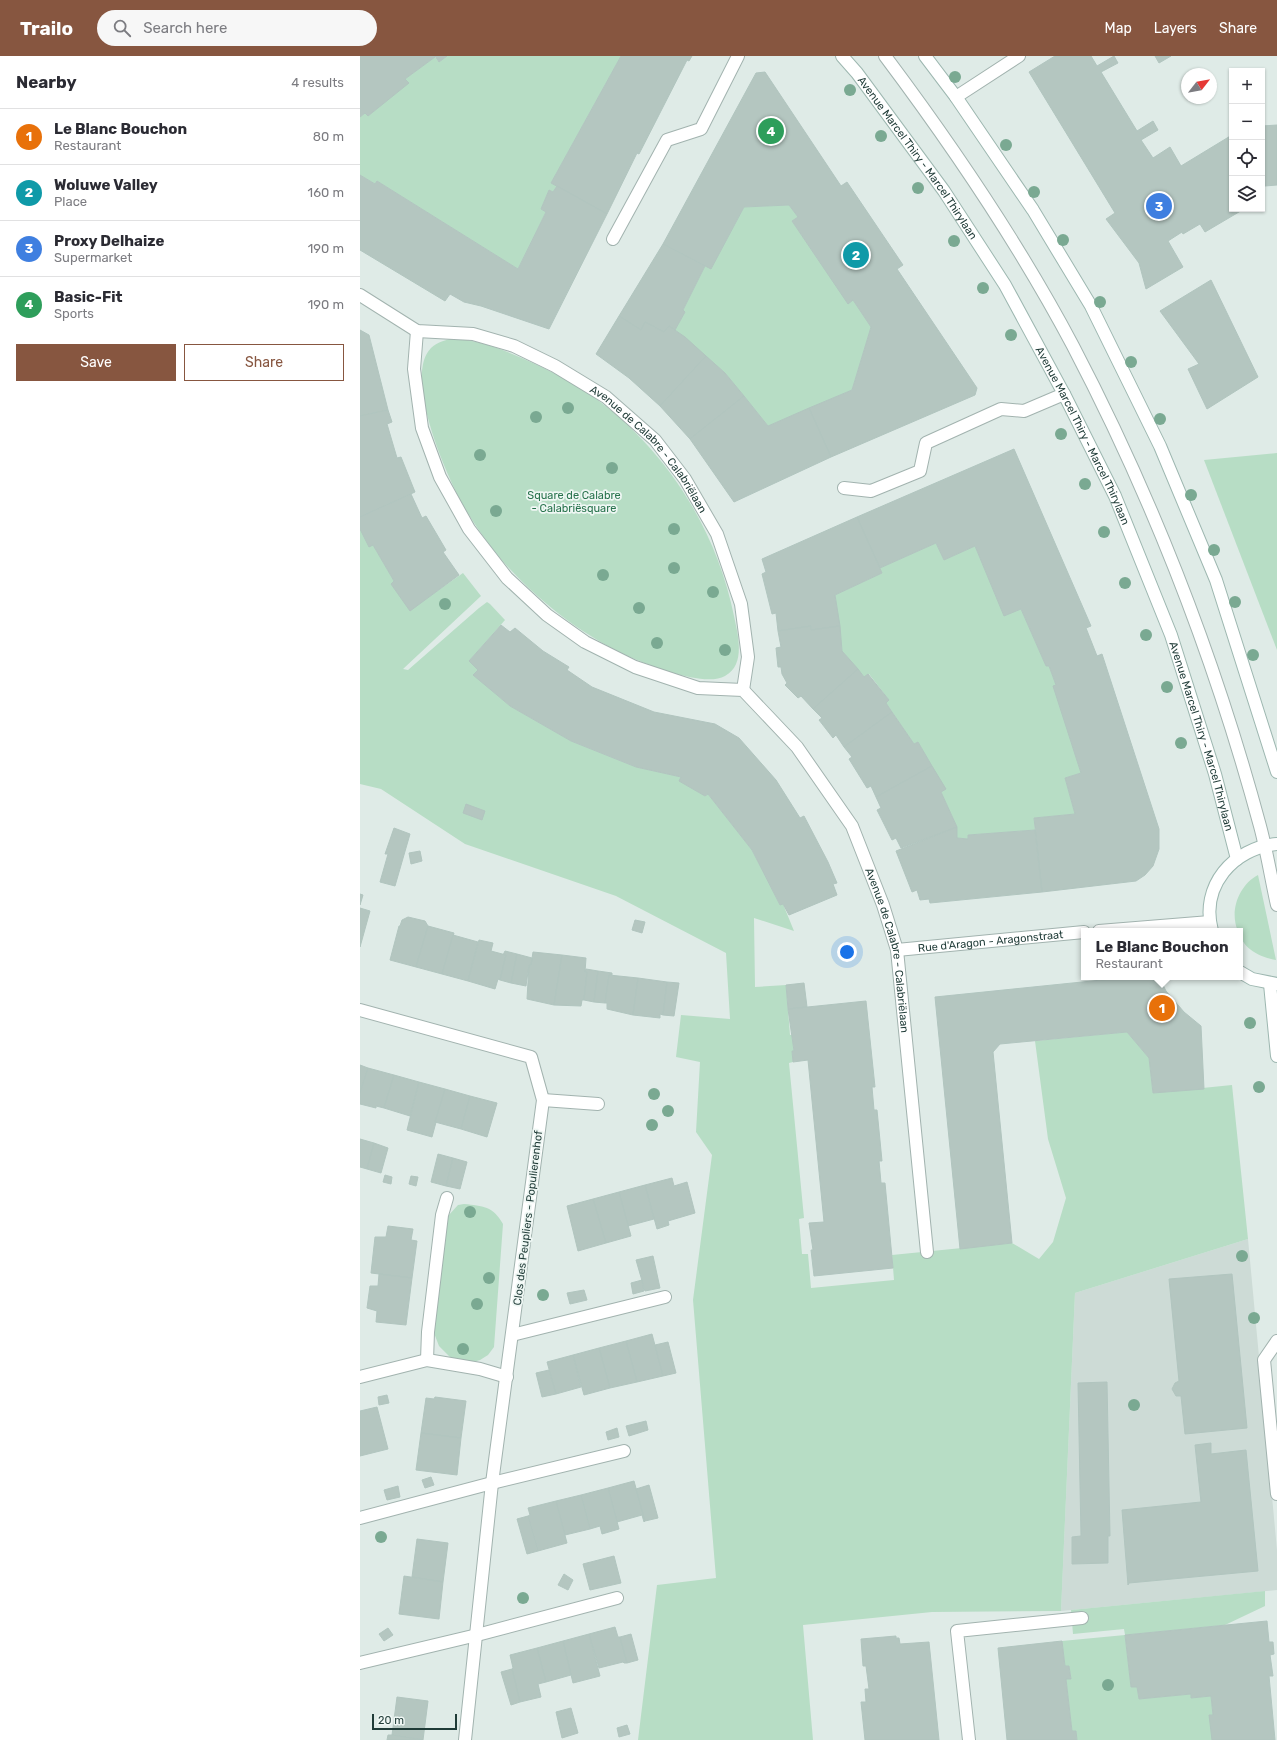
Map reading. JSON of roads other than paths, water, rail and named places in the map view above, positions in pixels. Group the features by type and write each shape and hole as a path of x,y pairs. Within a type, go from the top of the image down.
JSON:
{"street":[{"path":"613,239 667,140 700,129 738,56"},
{"name":"Avenue Marcel Thiry - Marcel Thirylaan","path":"842,56 857,73 944,191 1004,285 1064,394 1115,496 1171,635 1215,774 1237,859"},
{"path":"885,56 973,179 1024,261 1072,344 1116,432 1150,506 1192,611 1221,696 1246,775 1265,845 1277,904"},
{"path":"925,56 956,97 1033,210 1091,306 1160,446 1216,580 1277,772"},
{"path":"956,97 1019,56"},
{"name":"Avenue de Calabre - Calabriëlaan","path":"360,295 417,331 473,334 514,346 555,366 606,397 655,440 685,479 717,534 741,604 748,656 743,690 797,747 852,826 884,905 897,950 927,1252"},
{"path":"417,331 414,369 422,428 438,470 469,529 507,578 547,616 585,642 635,667 698,688 743,690"},
{"path":"844,488 871,491 920,471 926,443 1001,409 1024,411 1064,394"},
{"path":"1166,928 1211,926 1210,905 1214,888 1222,873 1248,851 1265,845 1277,844"},
{"name":"Rue d'Aragon - Aragonstraat","path":"897,950 1081,932"},
{"path":"1243,974 1252,979 1274,984 1277,1056"},
{"name":"Clos des Peupliers - Populierenhof","path":"360,1010 531,1057 544,1100 492,1483 465,1740"},
{"path":"544,1100 598,1104"},
{"path":"428,1360 429,1324 442,1215 447,1198"},
{"path":"512,1335 665,1297"},
{"path":"1277,1341 1264,1360 1277,1494"},
{"path":"360,1377 428,1360 480,1369 507,1377"},
{"path":"360,1518 492,1483 624,1451"},
{"path":"360,1663 477,1635 617,1598"},
{"path":"969,1740 957,1631 1082,1618"}],"place":[{"name":"Basic-Fit","path":"771,131"},
{"name":"Proxy Delhaize","path":"1159,206"},
{"name":"Woluwe Valley","path":"856,255"},
{"name":"Le Blanc Bouchon","path":"1162,1008"}],"park label":[{"name":"Square de Calabre - Calabriësquare","path":"574,501"}]}
